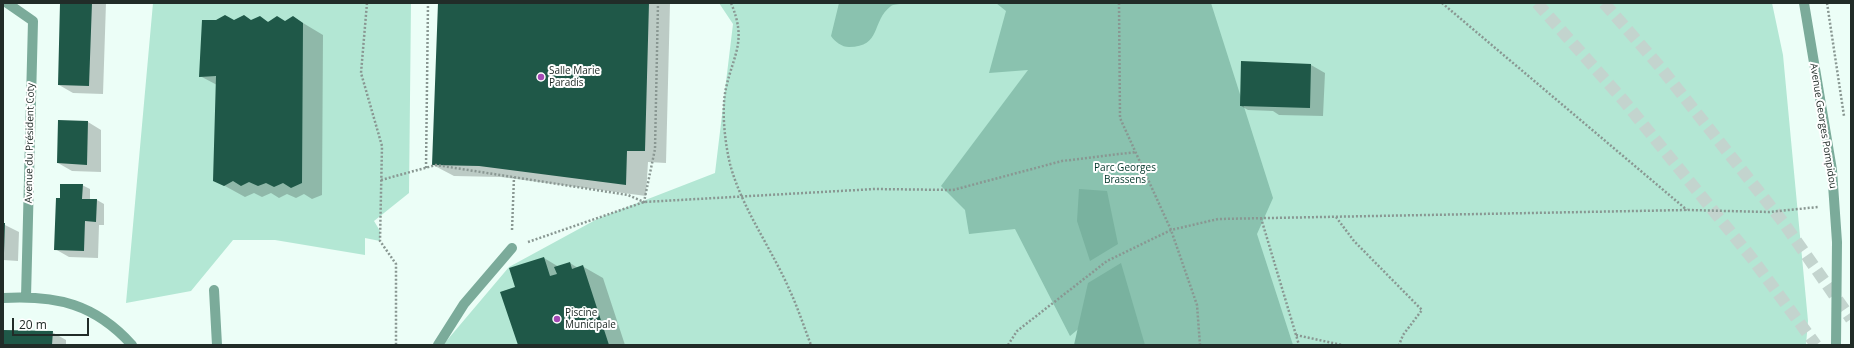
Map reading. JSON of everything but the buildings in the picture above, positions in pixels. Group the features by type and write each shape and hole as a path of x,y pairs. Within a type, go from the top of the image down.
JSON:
{"street":[{"name":"Avenue du Président Coty","path":"8,3 33,21 26,297"},
{"name":"Avenue Georges Pompidou","path":"1804,3 1832,170 1837,242 1836,345"},
{"path":"438,345 464,304 512,248"},
{"path":"214,290 217,345"},
{"path":"3,298 26,297 69,302 99,317 119,330 132,345"}],"path":[{"path":"367,3 361,73 382,146 380,240 396,264 396,345"},
{"path":"426,168 428,3"},
{"path":"644,202 656,149 658,3"},
{"path":"732,3 737,20 740,42 726,90 724,127 730,164 743,197 790,291 811,345"},
{"path":"1119,3 1120,118 1171,230 1197,305 1200,345"},
{"path":"1442,3 1687,210"},
{"path":"1827,3 1844,121"},
{"path":"514,177 512,248 644,202 875,189 953,190 1062,161 1136,152"},
{"path":"381,180 436,165 628,195 644,202"},
{"path":"1008,345 1017,331 1107,262 1171,230 1218,219 1687,210 1769,212 1820,207"},
{"path":"1336,217 1354,241 1422,310 1403,335 1399,345"},
{"path":"1261,218 1299,345"},
{"path":"1296,334 1342,345"}],"green space":[{"path":"153,3 411,3 409,193 374,221 380,231 380,241 365,238 365,255 275,240 233,240 191,291 126,303"},
{"name":"Parc Georges Brassens","path":"719,3 1772,3 1783,55 1808,321 1806,345 443,345 509,267 599,218 715,173 733,24"},
{"path":"839,3 919,3 891,6 885,12 872,38 867,43 849,47 839,44 831,36"},
{"path":"996,3 1211,3 1273,198 1257,234 1293,345 1139,345 1125,290 1070,336 1015,229 969,234 965,210 941,186 1028,70 989,73 1006,11"}],"shaded area":[{"path":"1079,189 1107,191 1118,244 1090,261 1077,221"},
{"path":"1121,263 1145,345 1074,345 1088,283"}],"tunnel":[{"path":"1537,3 1624,101 1751,257 1816,345"},
{"path":"1604,3 1661,68 1783,222 1851,319"}],"place":[{"name":"Salle Marie Paradis","path":"541,77"},
{"name":"Piscine Municipale","path":"557,319"}]}
